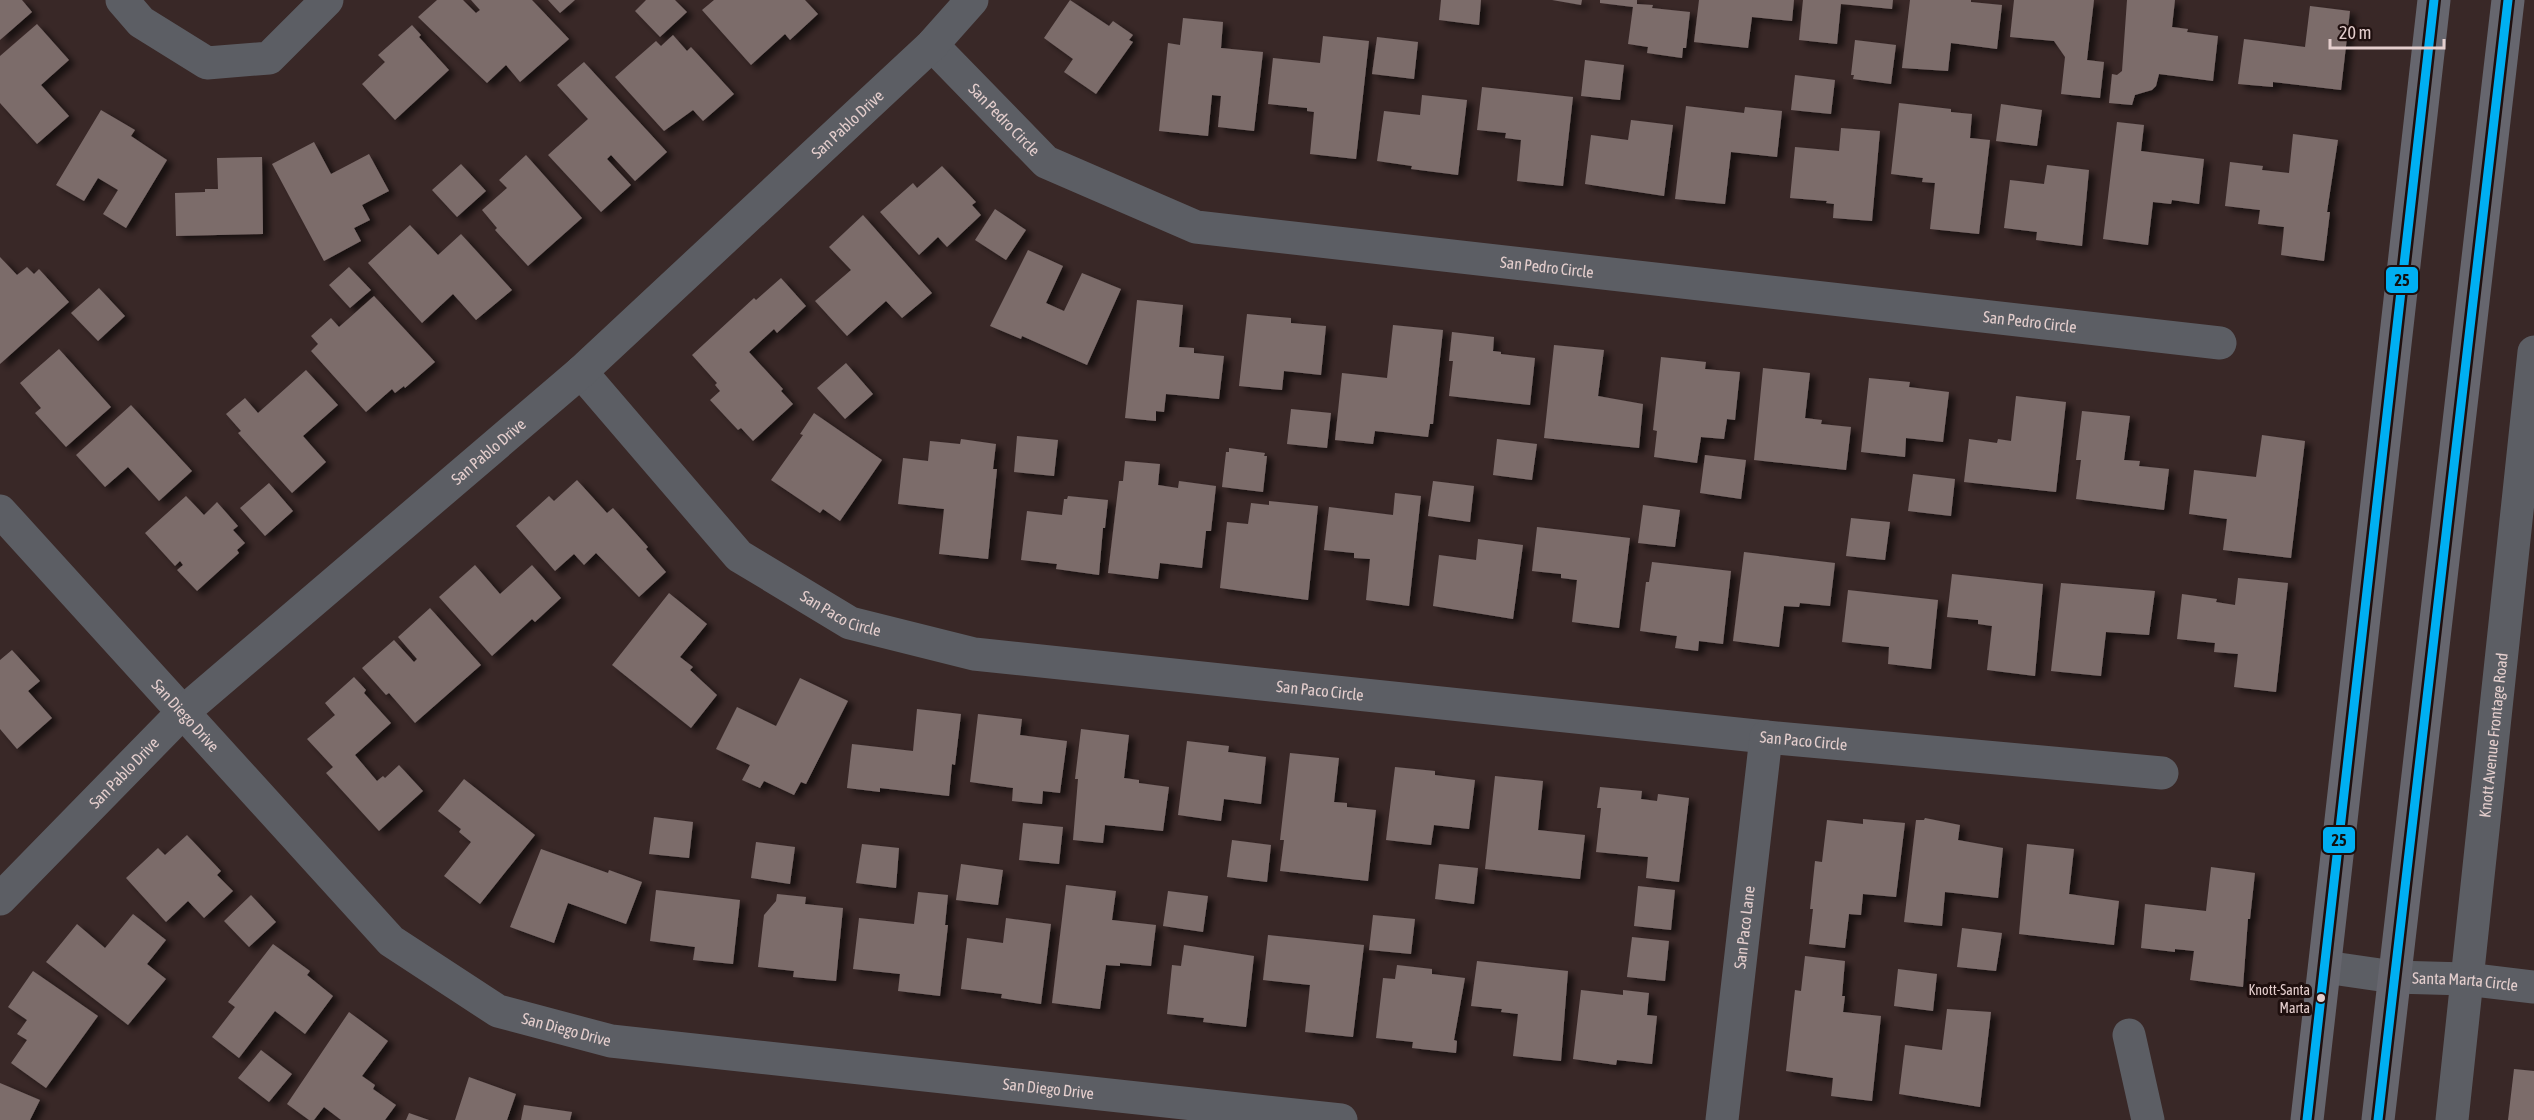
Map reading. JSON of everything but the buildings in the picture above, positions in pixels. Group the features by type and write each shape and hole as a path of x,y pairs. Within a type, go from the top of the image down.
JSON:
{"main road":[{"path":"2307,1120 2434,0"},
{"path":"2378,1120 2508,0"}],"street":[{"path":"122,0 141,22 207,63 269,58 327,0"},
{"name":"San Pablo Drive","path":"0,899 182,713 581,372 932,45 972,0"},
{"name":"San Pedro Circle","path":"932,45 1046,162 1196,227 2220,343"},
{"name":"Knott Avenue Frontage Road","path":"2452,1120 2466,979 2523,555 2534,352"},
{"name":"San Paco Circle","path":"581,372 739,556 850,622 974,654 1766,737 2162,773"},
{"name":"San Diego Drive","path":"0,511 391,942 498,1011 611,1041 1341,1120"},
{"name":"San Paco Lane","path":"1722,1120 1766,737"},
{"name":"Santa Marta Circle","path":"2325,967 2394,977 2466,979 2534,987"},
{"path":"2129,1035 2148,1120"}],"transit line":[{"name":"25","path":"2307,1120 2434,0"},
{"name":"25","path":"2378,1120 2508,0"}],"place":[{"name":"Knott-Santa Marta","path":"2321,998"}]}
